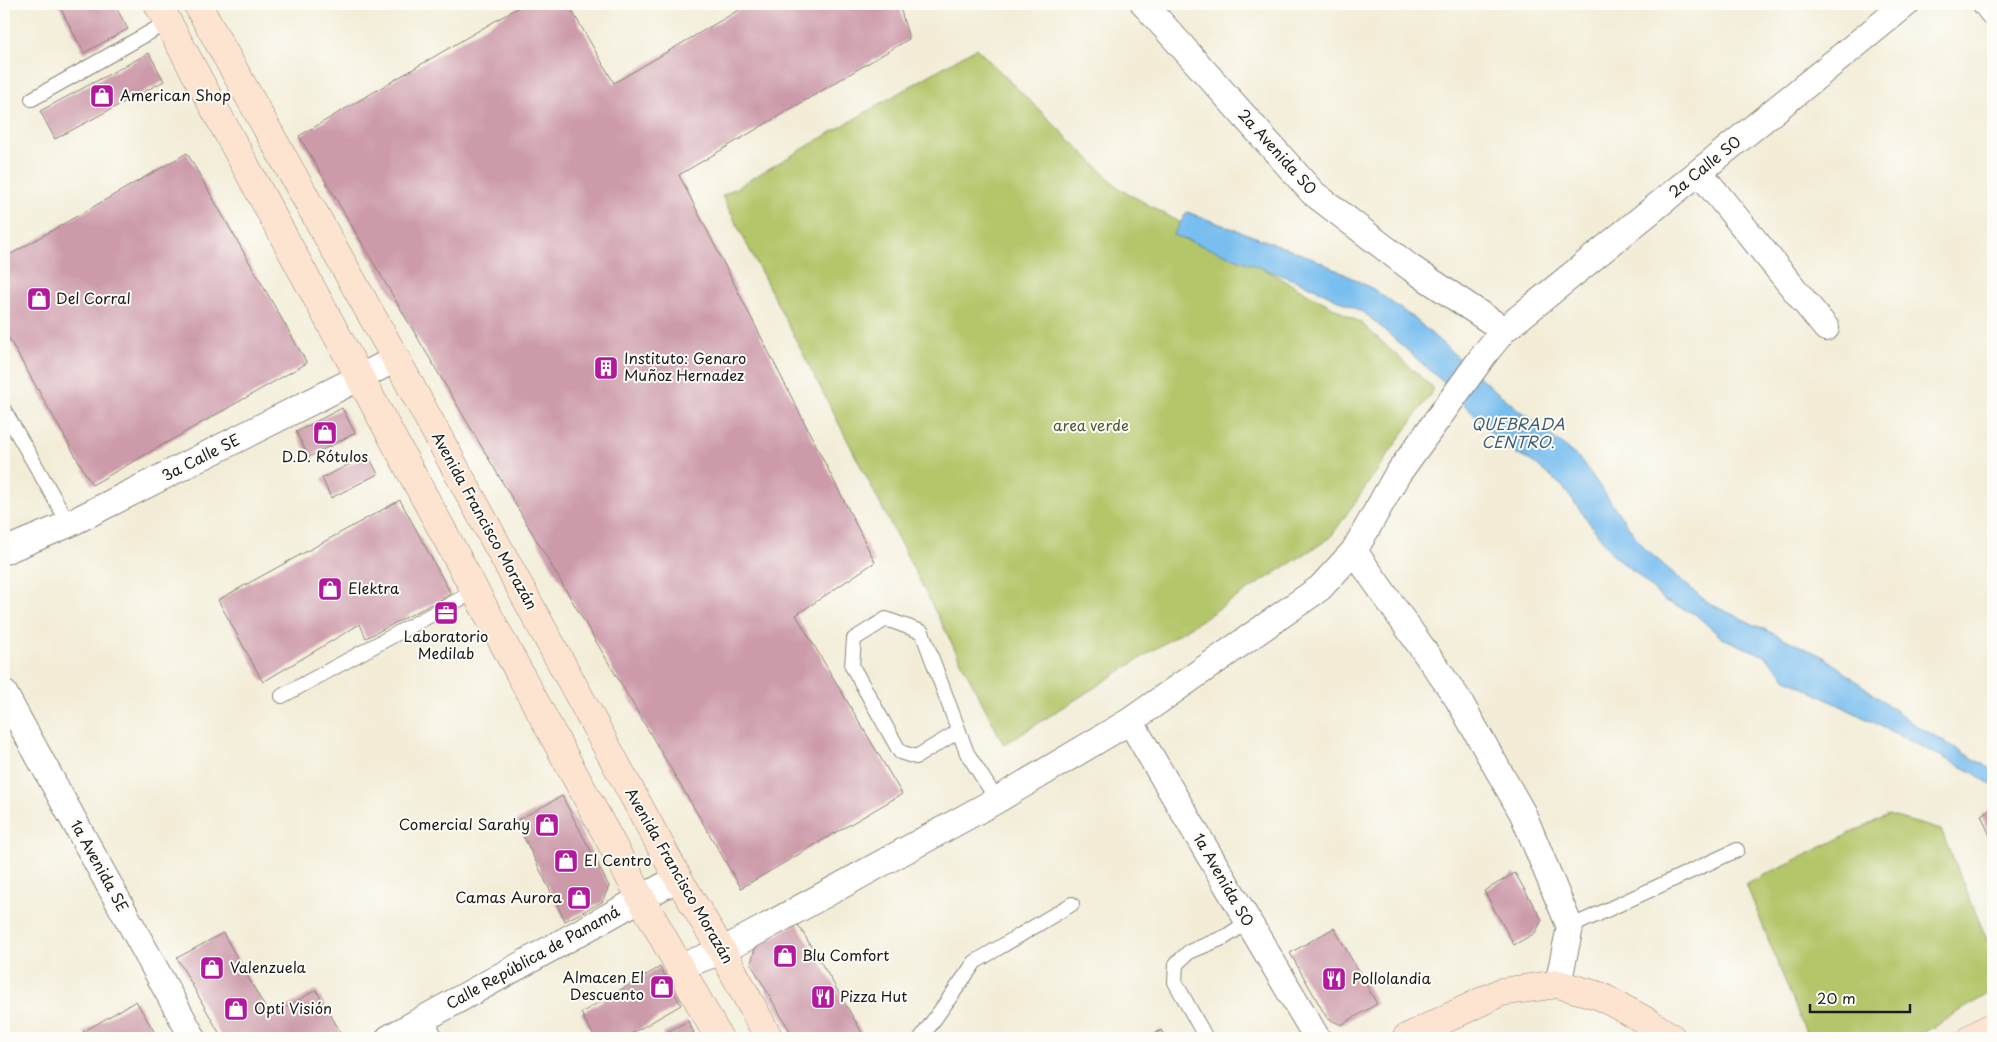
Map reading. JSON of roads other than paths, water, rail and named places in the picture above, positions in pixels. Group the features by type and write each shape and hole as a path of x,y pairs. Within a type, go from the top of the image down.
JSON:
{"main road":[{"name":"Avenida Francisco Morazán","path":"197,4 396,359 678,878 722,951 769,1038"},
{"path":"163,13 641,898 719,1038"},
{"path":"1406,1038 1501,992 1558,984 1600,996 1648,1030 1672,1038"}],"street":[{"name":"2a Avenida SO","path":"1144,4 1313,193 1411,268 1504,330"},
{"name":"2a Calle SO","path":"679,967 722,951 997,800 1130,721 1320,588 1354,550 1397,475 1504,330 1906,4"},
{"path":"1986,4 1993,13"},
{"path":"1699,172 1826,328"},
{"name":"3a Calle SE","path":"4,550 68,524 396,359"},
{"path":"1354,550 1458,699 1523,814 1570,927 1558,984"},
{"name":"1a Avenida SE","path":"4,694 193,1038"},
{"name":"1a Avenida SO","path":"1130,721 1317,1038"},
{"name":"Calle República de Panamá","path":"389,1038 431,1028 641,898 678,878"}],"lane":[{"path":"32,99 163,13"},
{"path":"4,410 68,524"},
{"path":"282,696 475,591"},
{"path":"959,731 916,757 900,752 852,666 854,639 886,619 922,632 959,731 967,753 997,800"},
{"path":"1570,927 1737,850"},
{"path":"921,1038 975,962 1072,904"},
{"path":"1206,1038 1175,982 1176,964 1189,952 1225,937 1248,922"}],"water":[{"name":"QUEBRADA CENTRO.","path":"1187,212 1313,258 1373,289 1416,320 1492,388 1581,460 1643,547 1708,603 1826,658 1912,723 1993,770 1993,786 1972,772 1787,679 1765,656 1722,638 1695,614 1665,601 1637,574 1614,556 1562,486 1531,461 1506,449 1442,381 1366,314 1310,286 1173,235"}],"place":[{"name":"American Shop","path":"102,96"},
{"name":"Del Corral","path":"39,299"},
{"name":"Instituto: Genaro Muñoz Hernadez","path":"606,368"},
{"name":"D.D. Rótulos","path":"325,433"},
{"name":"Elektra","path":"330,589"},
{"name":"Laboratorio Medilab","path":"446,613"},
{"name":"Comercial Sarahy","path":"547,825"},
{"name":"El Centro","path":"566,861"},
{"name":"Camas Aurora","path":"579,898"},
{"name":"Blu Comfort","path":"785,956"},
{"name":"Valenzuela","path":"212,968"},
{"name":"Pollolandia","path":"1334,979"},
{"name":"Almacen El Descuento","path":"662,987"},
{"name":"Pizza Hut","path":"823,997"},
{"name":"Opti Visión","path":"236,1009"}],"park label":[{"name":"area verde","path":"1091,426"}]}
